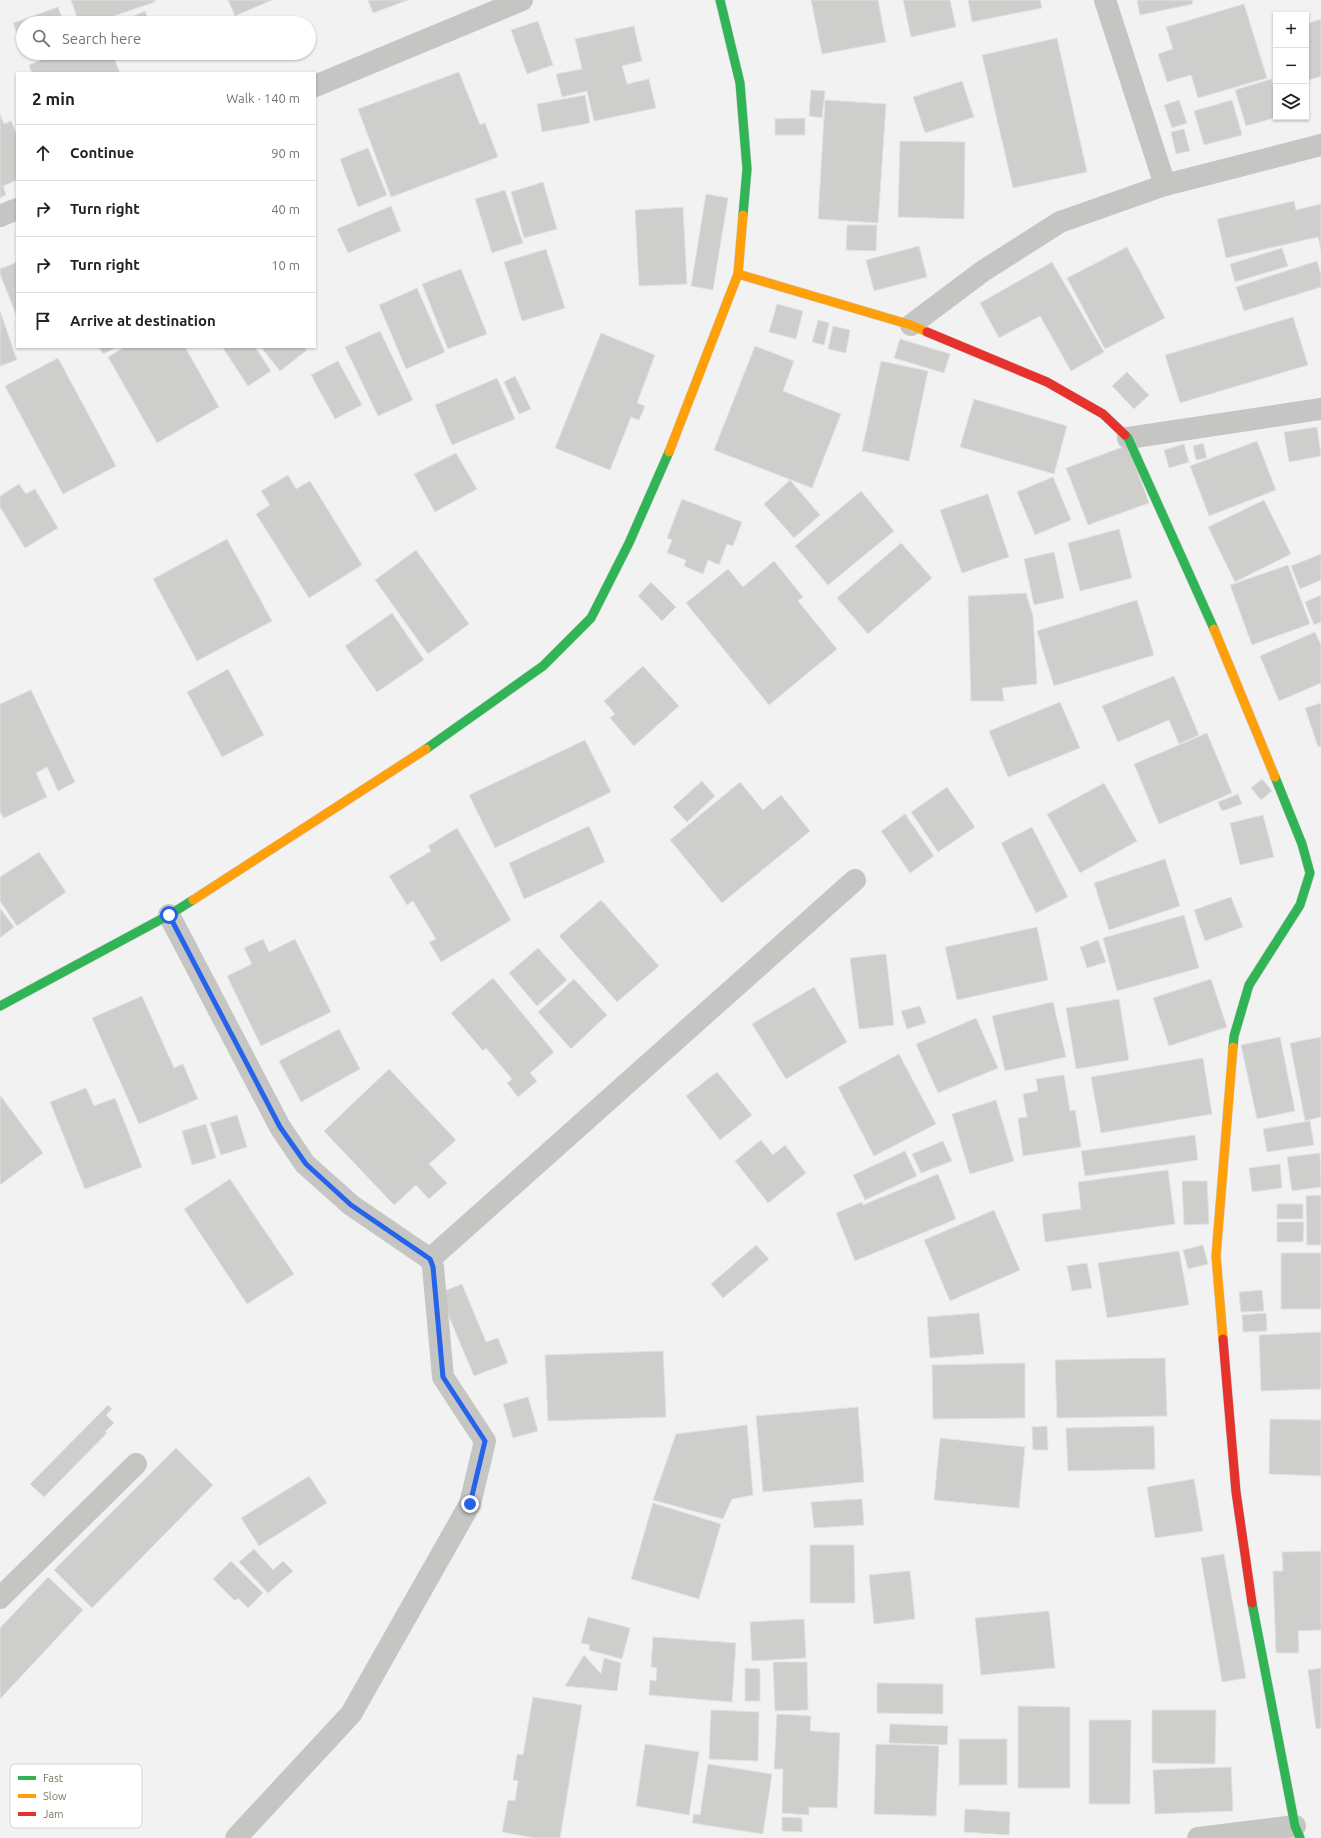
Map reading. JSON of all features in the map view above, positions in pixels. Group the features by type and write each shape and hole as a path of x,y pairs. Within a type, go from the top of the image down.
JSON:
{"street":[{"path":"316,86 522,0"},
{"path":"0,1006 169,915 412,759 544,666 591,618 629,543 666,459 738,274 747,169 740,83 720,0"},
{"path":"1105,0 1165,185"},
{"path":"911,326 983,271 1060,222 1165,185 1321,145"},
{"path":"0,216 16,209"},
{"path":"738,274 911,326 1046,382 1103,414 1128,438 1221,644 1302,844 1310,873 1300,905 1249,985 1234,1036 1216,1256 1236,1492 1251,1599 1298,1832 1198,1838"},
{"path":"1128,438 1321,409"},
{"path":"430,1259 855,880"},
{"path":"169,915 280,1127 306,1164 351,1205 430,1259 433,1267 443,1377 485,1441 470,1504 351,1714 236,1838"},
{"path":"0,1598 136,1464"}],"building":[{"path":"71,0 155,0 155,2 114,16 77,16"},
{"path":"228,0 272,0 235,16"},
{"path":"368,0 408,0 373,13"},
{"path":"811,0 878,0 886,42 822,54"},
{"path":"903,0 950,0 956,27 911,37"},
{"path":"968,0 1040,0 1042,8 972,22"},
{"path":"1137,0 1192,0 1193,4 1140,15"},
{"path":"1244,4 1267,78 1198,98 1191,75 1167,82 1158,54 1173,49 1166,27"},
{"path":"58,7 61,16 33,16"},
{"path":"145,11 147,16 134,16"},
{"path":"1321,19 1321,76 1309,80 1309,48 1309,23"},
{"path":"538,21 553,65 527,74 511,30"},
{"path":"16,22 16,31 13,23"},
{"path":"634,26 642,61 622,66 627,84 649,79 656,108 594,121 587,91 562,97 556,74 582,69 575,39"},
{"path":"1057,38 1087,172 1013,188 982,55"},
{"path":"42,60 115,60 120,72 32,72 29,65"},
{"path":"459,72 480,125 485,123 498,157 391,197 358,109"},
{"path":"1271,79 1273,86 1273,118 1246,126 1235,90"},
{"path":"962,81 974,117 925,133 913,97"},
{"path":"811,90 825,91 822,118 809,116"},
{"path":"585,95 590,123 542,132 537,104"},
{"path":"825,100 886,104 878,223 818,219"},
{"path":"1179,100 1187,123 1172,128 1164,105"},
{"path":"1232,100 1242,135 1204,145 1194,111"},
{"path":"0,114 4,124 11,121 16,133 16,180 3,186 6,195 0,198"},
{"path":"805,118 805,135 775,135 775,119"},
{"path":"1184,129 1190,151 1176,154 1171,132"},
{"path":"900,141 965,142 964,219 898,217"},
{"path":"368,148 387,195 358,207 340,159"},
{"path":"543,182 557,229 524,238 511,192"},
{"path":"505,190 523,243 492,253 475,199"},
{"path":"706,194 728,198 713,290 691,286"},
{"path":"1294,201 1296,210 1321,204 1321,250 1318,237 1226,258 1217,219"},
{"path":"391,206 401,231 348,253 337,229"},
{"path":"683,207 687,284 639,286 635,210"},
{"path":"847,225 877,225 876,251 846,250"},
{"path":"919,246 927,277 874,291 866,260"},
{"path":"1127,247 1165,318 1105,349 1067,278"},
{"path":"1282,248 1288,266 1235,282 1230,264"},
{"path":"546,249 565,308 522,321 504,262"},
{"path":"1317,261 1321,274 1321,287 1244,311 1236,287"},
{"path":"16,262 16,314 0,274 0,269"},
{"path":"1052,262 1104,352 1071,371 1040,316 999,338 980,303"},
{"path":"461,269 487,334 448,349 422,284"},
{"path":"417,288 445,352 406,369 379,305"},
{"path":"777,304 803,311 796,339 769,332"},
{"path":"0,311 17,360 0,366"},
{"path":"1293,317 1308,365 1180,403 1165,355"},
{"path":"818,320 829,323 824,345 812,342"},
{"path":"833,326 850,330 846,353 828,349"},
{"path":"380,331 413,400 378,416 345,347"},
{"path":"601,333 655,355 637,403 645,406 639,420 631,417 610,470 555,448"},
{"path":"900,339 950,354 944,373 894,358"},
{"path":"755,346 794,361 783,391 841,414 812,488 714,450"},
{"path":"100,348 115,348 103,354"},
{"path":"123,348 186,348 219,407 157,443 108,357"},
{"path":"223,348 256,348 271,371 248,386"},
{"path":"262,348 305,348 307,350 280,371"},
{"path":"58,358 116,466 63,494 5,386"},
{"path":"338,361 362,405 335,419 311,375"},
{"path":"881,361 928,371 909,461 862,451"},
{"path":"1127,372 1149,395 1134,409 1112,386"},
{"path":"515,376 531,409 519,414 504,382"},
{"path":"497,378 515,419 452,445 435,405"},
{"path":"974,399 1067,426 1054,474 960,447"},
{"path":"1317,427 1321,456 1289,462 1284,432"},
{"path":"1257,441 1276,490 1209,516 1190,466"},
{"path":"1203,443 1207,458 1196,460 1193,446"},
{"path":"1184,444 1189,462 1169,468 1164,450"},
{"path":"1128,445 1149,503 1088,525 1066,468"},
{"path":"456,453 477,489 435,512 414,474"},
{"path":"288,475 296,489 310,481 362,565 309,598 256,514 270,505 261,491"},
{"path":"1053,477 1071,520 1035,535 1017,492"},
{"path":"790,480 820,515 794,538 764,504"},
{"path":"19,484 26,494 35,489 58,528 25,548 0,507 0,496"},
{"path":"861,491 894,531 828,585 795,546"},
{"path":"988,494 1009,557 962,573 940,510"},
{"path":"682,499 742,522 733,546 727,544 719,565 708,560 703,574 684,566 686,560 667,553 672,540 667,538"},
{"path":"1264,500 1291,554 1235,582 1208,527"},
{"path":"1119,529 1132,578 1080,591 1068,543"},
{"path":"227,539 272,621 197,661 153,579"},
{"path":"901,543 932,578 868,634 837,598"},
{"path":"416,550 469,624 428,654 375,580"},
{"path":"1054,552 1064,598 1034,605 1024,559"},
{"path":"1321,554 1321,580 1300,589 1291,566"},
{"path":"774,561 803,597 798,601 837,649 769,705 686,603 728,569 743,587"},
{"path":"1288,565 1310,624 1252,645 1230,585"},
{"path":"651,582 676,607 662,621 638,596"},
{"path":"1026,593 1033,616 1037,684 1002,688 1004,701 971,701 968,596"},
{"path":"1321,595 1321,622 1314,625 1305,602"},
{"path":"1137,600 1154,655 1054,686 1037,631"},
{"path":"392,613 424,660 377,692 345,646"},
{"path":"1315,632 1321,645 1321,683 1279,701 1260,656"},
{"path":"643,666 679,706 634,746 610,718 615,714 604,701"},
{"path":"228,669 264,735 222,757 187,692"},
{"path":"1174,676 1199,735 1179,744 1169,720 1118,742 1102,706"},
{"path":"31,690 75,782 58,791 47,767 36,773 47,797 4,818 0,812 0,704"},
{"path":"1060,702 1080,748 1008,777 989,731"},
{"path":"1321,703 1321,746 1318,747 1305,708"},
{"path":"1207,733 1232,793 1159,824 1134,764"},
{"path":"585,740 611,792 495,848 469,795"},
{"path":"1262,779 1272,791 1261,800 1251,788"},
{"path":"702,781 715,796 687,822 673,807"},
{"path":"740,782 763,810 781,795 810,831 722,903 670,840"},
{"path":"1104,783 1137,841 1080,873 1047,814"},
{"path":"947,787 975,827 938,852 911,812"},
{"path":"1238,794 1242,804 1222,811 1218,802"},
{"path":"905,814 934,856 910,873 881,831"},
{"path":"1263,815 1274,857 1240,865 1230,823"},
{"path":"589,826 605,862 524,899 509,863"},
{"path":"1032,827 1068,897 1036,913 1001,843"},
{"path":"457,828 511,920 441,962 429,942 436,939 413,901 407,905 389,876 431,851 428,846"},
{"path":"39,852 66,892 17,926 0,901 0,877"},
{"path":"1165,859 1180,906 1109,930 1094,883"},
{"path":"1231,897 1243,927 1205,941 1194,910"},
{"path":"601,900 659,966 617,1002 559,936"},
{"path":"0,908 14,927 0,938"},
{"path":"1184,915 1199,968 1117,991 1103,938"},
{"path":"1037,927 1048,980 957,1000 945,947"},
{"path":"263,939 269,952 295,939 331,1012 261,1046 227,976 252,964 244,948"},
{"path":"1098,940 1106,962 1087,968 1080,947"},
{"path":"538,948 567,980 537,1006 509,973"},
{"path":"886,954 894,1025 859,1029 850,958"},
{"path":"493,978 554,1052 530,1073 537,1081 518,1097 507,1083 512,1079 486,1048 483,1051 451,1013"},
{"path":"574,979 607,1015 571,1049 538,1012"},
{"path":"1211,979 1227,1027 1169,1046 1153,998"},
{"path":"814,987 847,1042 786,1079 752,1024"},
{"path":"142,996 174,1068 183,1064 198,1099 139,1124 92,1018"},
{"path":"1119,999 1129,1060 1076,1069 1066,1008"},
{"path":"1053,1002 1066,1057 1005,1071 992,1016"},
{"path":"920,1006 926,1023 907,1029 901,1011"},
{"path":"976,1018 998,1068 938,1093 916,1044"},
{"path":"339,1029 360,1069 301,1102 279,1061"},
{"path":"1280,1037 1295,1111 1257,1119 1241,1045"},
{"path":"1321,1037 1321,1117 1305,1121 1290,1043"},
{"path":"899,1054 936,1124 874,1156 838,1087"},
{"path":"1203,1058 1212,1114 1101,1133 1091,1077"},
{"path":"389,1069 456,1140 429,1164 447,1183 429,1199 416,1185 394,1205 324,1131"},
{"path":"717,1072 752,1115 720,1140 686,1096"},
{"path":"1064,1075 1070,1111 1075,1110 1081,1147 1023,1156 1018,1118 1027,1117 1023,1094 1038,1091 1036,1079"},
{"path":"86,1088 94,1106 115,1098 142,1167 85,1189 50,1102"},
{"path":"0,1095 43,1153 0,1185"},
{"path":"996,1100 1014,1161 970,1174 952,1114"},
{"path":"237,1115 247,1147 221,1155 210,1123"},
{"path":"1310,1121 1314,1145 1267,1152 1263,1129"},
{"path":"206,1124 216,1158 192,1165 182,1131"},
{"path":"1195,1135 1198,1160 1085,1176 1081,1151"},
{"path":"761,1140 773,1155 785,1145 806,1173 768,1203 735,1161"},
{"path":"943,1141 952,1161 921,1173 912,1154"},
{"path":"905,1151 917,1176 865,1200 853,1175"},
{"path":"1320,1153 1321,1187 1292,1191 1287,1157"},
{"path":"1280,1164 1282,1188 1252,1192 1249,1168"},
{"path":"1168,1170 1175,1224 1045,1242 1042,1214 1081,1209 1078,1182"},
{"path":"938,1174 956,1219 855,1261 836,1213 862,1202 863,1205"},
{"path":"230,1179 294,1274 247,1304 184,1209"},
{"path":"1182,1181 1207,1181 1209,1224 1184,1225"},
{"path":"1321,1195 1321,1245 1307,1245 1306,1196"},
{"path":"1277,1204 1303,1204 1303,1219 1277,1219"},
{"path":"994,1210 1020,1270 950,1301 924,1240"},
{"path":"1277,1222 1304,1222 1303,1242 1277,1242"},
{"path":"756,1245 769,1259 723,1298 711,1284"},
{"path":"1203,1245 1208,1264 1188,1269 1183,1250"},
{"path":"1179,1251 1189,1305 1107,1318 1098,1263"},
{"path":"1281,1253 1321,1253 1321,1309 1281,1309"},
{"path":"1087,1263 1092,1288 1072,1291 1067,1266"},
{"path":"462,1284 486,1342 498,1338 508,1363 474,1376 439,1293"},
{"path":"1262,1290 1264,1311 1241,1312 1239,1292"},
{"path":"979,1313 984,1354 930,1358 927,1317"},
{"path":"1266,1313 1267,1331 1243,1332 1242,1315"},
{"path":"1321,1332 1321,1389 1261,1391 1259,1335"},
{"path":"663,1351 666,1417 548,1421 545,1355"},
{"path":"1165,1358 1167,1416 1057,1418 1055,1360"},
{"path":"1025,1363 1025,1418 933,1419 932,1365"},
{"path":"528,1397 538,1431 513,1438 503,1404"},
{"path":"108,1405 112,1409 106,1415 114,1423 105,1432 107,1433 44,1497 30,1484"},
{"path":"858,1407 864,1482 763,1492 756,1416"},
{"path":"1270,1419 1321,1420 1321,1476 1269,1474"},
{"path":"747,1425 753,1495 732,1499 723,1519 653,1500 676,1434"},
{"path":"1047,1426 1048,1450 1033,1450 1032,1427"},
{"path":"1154,1426 1155,1469 1068,1471 1066,1428"},
{"path":"940,1438 1025,1447 1019,1508 934,1500"},
{"path":"176,1448 213,1485 92,1608 54,1570"},
{"path":"309,1476 327,1503 259,1546 241,1518"},
{"path":"1194,1479 1203,1531 1155,1538 1147,1487"},
{"path":"862,1499 864,1525 814,1528 811,1502"},
{"path":"653,1503 721,1524 699,1599 631,1579"},
{"path":"810,1545 854,1545 855,1603 810,1603"},
{"path":"254,1549 273,1570 283,1561 293,1571 268,1593 239,1562"},
{"path":"1321,1551 1321,1630 1298,1631 1299,1653 1276,1653 1273,1571 1283,1571 1282,1552"},
{"path":"1224,1554 1246,1678 1222,1682 1201,1558"},
{"path":"231,1561 263,1593 248,1608 238,1598 235,1601 213,1579"},
{"path":"910,1571 915,1619 874,1624 869,1575"},
{"path":"48,1577 83,1610 0,1699 0,1628"},
{"path":"1049,1611 1055,1668 981,1675 975,1618"},
{"path":"588,1617 630,1628 622,1659 589,1650 590,1645 581,1643"},
{"path":"804,1619 806,1658 752,1661 750,1622"},
{"path":"653,1637 736,1643 732,1702 649,1695 650,1680 656,1681 657,1668 651,1667"},
{"path":"584,1655 601,1674 604,1658 621,1663 617,1691 565,1686"},
{"path":"773,1662 807,1662 808,1710 775,1711"},
{"path":"745,1668 760,1669 760,1701 745,1701"},
{"path":"1321,1668 1321,1728 1316,1729 1308,1670"},
{"path":"877,1683 943,1684 943,1714 877,1713"},
{"path":"533,1697 582,1705 560,1838 534,1838 502,1832 508,1800 515,1801 518,1781 513,1780 517,1754 523,1755"},
{"path":"1018,1706 1070,1707 1070,1788 1018,1788"},
{"path":"711,1710 759,1712 758,1761 709,1759"},
{"path":"1152,1710 1216,1710 1215,1764 1152,1763"},
{"path":"777,1714 811,1716 810,1731 840,1733 837,1808 809,1807 809,1815 782,1813 783,1769 774,1769"},
{"path":"1089,1720 1131,1720 1130,1804 1089,1804"},
{"path":"890,1724 948,1726 947,1745 889,1743"},
{"path":"959,1739 1007,1739 1007,1785 959,1785"},
{"path":"645,1744 699,1752 689,1815 636,1806"},
{"path":"876,1744 939,1746 936,1816 874,1814"},
{"path":"708,1764 772,1774 763,1834 692,1823 694,1814 700,1815"},
{"path":"1231,1767 1233,1811 1155,1814 1153,1770"},
{"path":"965,1809 1010,1812 1009,1835 964,1832"},
{"path":"782,1817 802,1818 802,1832 782,1831"}],"traffic: fast":[{"path":"720,0 740,83 747,169 743,215"},
{"path":"1125,435 1128,438 1214,629"},
{"path":"426,749 543,666 591,618 629,543 669,452"},
{"path":"1233,1047 1234,1036 1249,985 1300,905 1310,873 1302,844 1275,777"},
{"path":"0,1006 169,915 193,900"},
{"path":"1252,1603 1295,1826 1300,1838"}],"traffic: slow":[{"path":"669,452 738,274 743,215"},
{"path":"738,274 911,325 927,332"},
{"path":"1214,629 1275,777"},
{"path":"193,900 426,749"},
{"path":"1223,1339 1216,1256 1233,1047"}],"traffic: jam":[{"path":"927,332 1047,382 1103,414 1125,435"},
{"path":"1223,1339 1236,1492 1252,1603"}],"route":[{"path":"169,915 280,1127 306,1164 351,1205 430,1259 433,1267 443,1377 485,1441 470,1504"}]}
